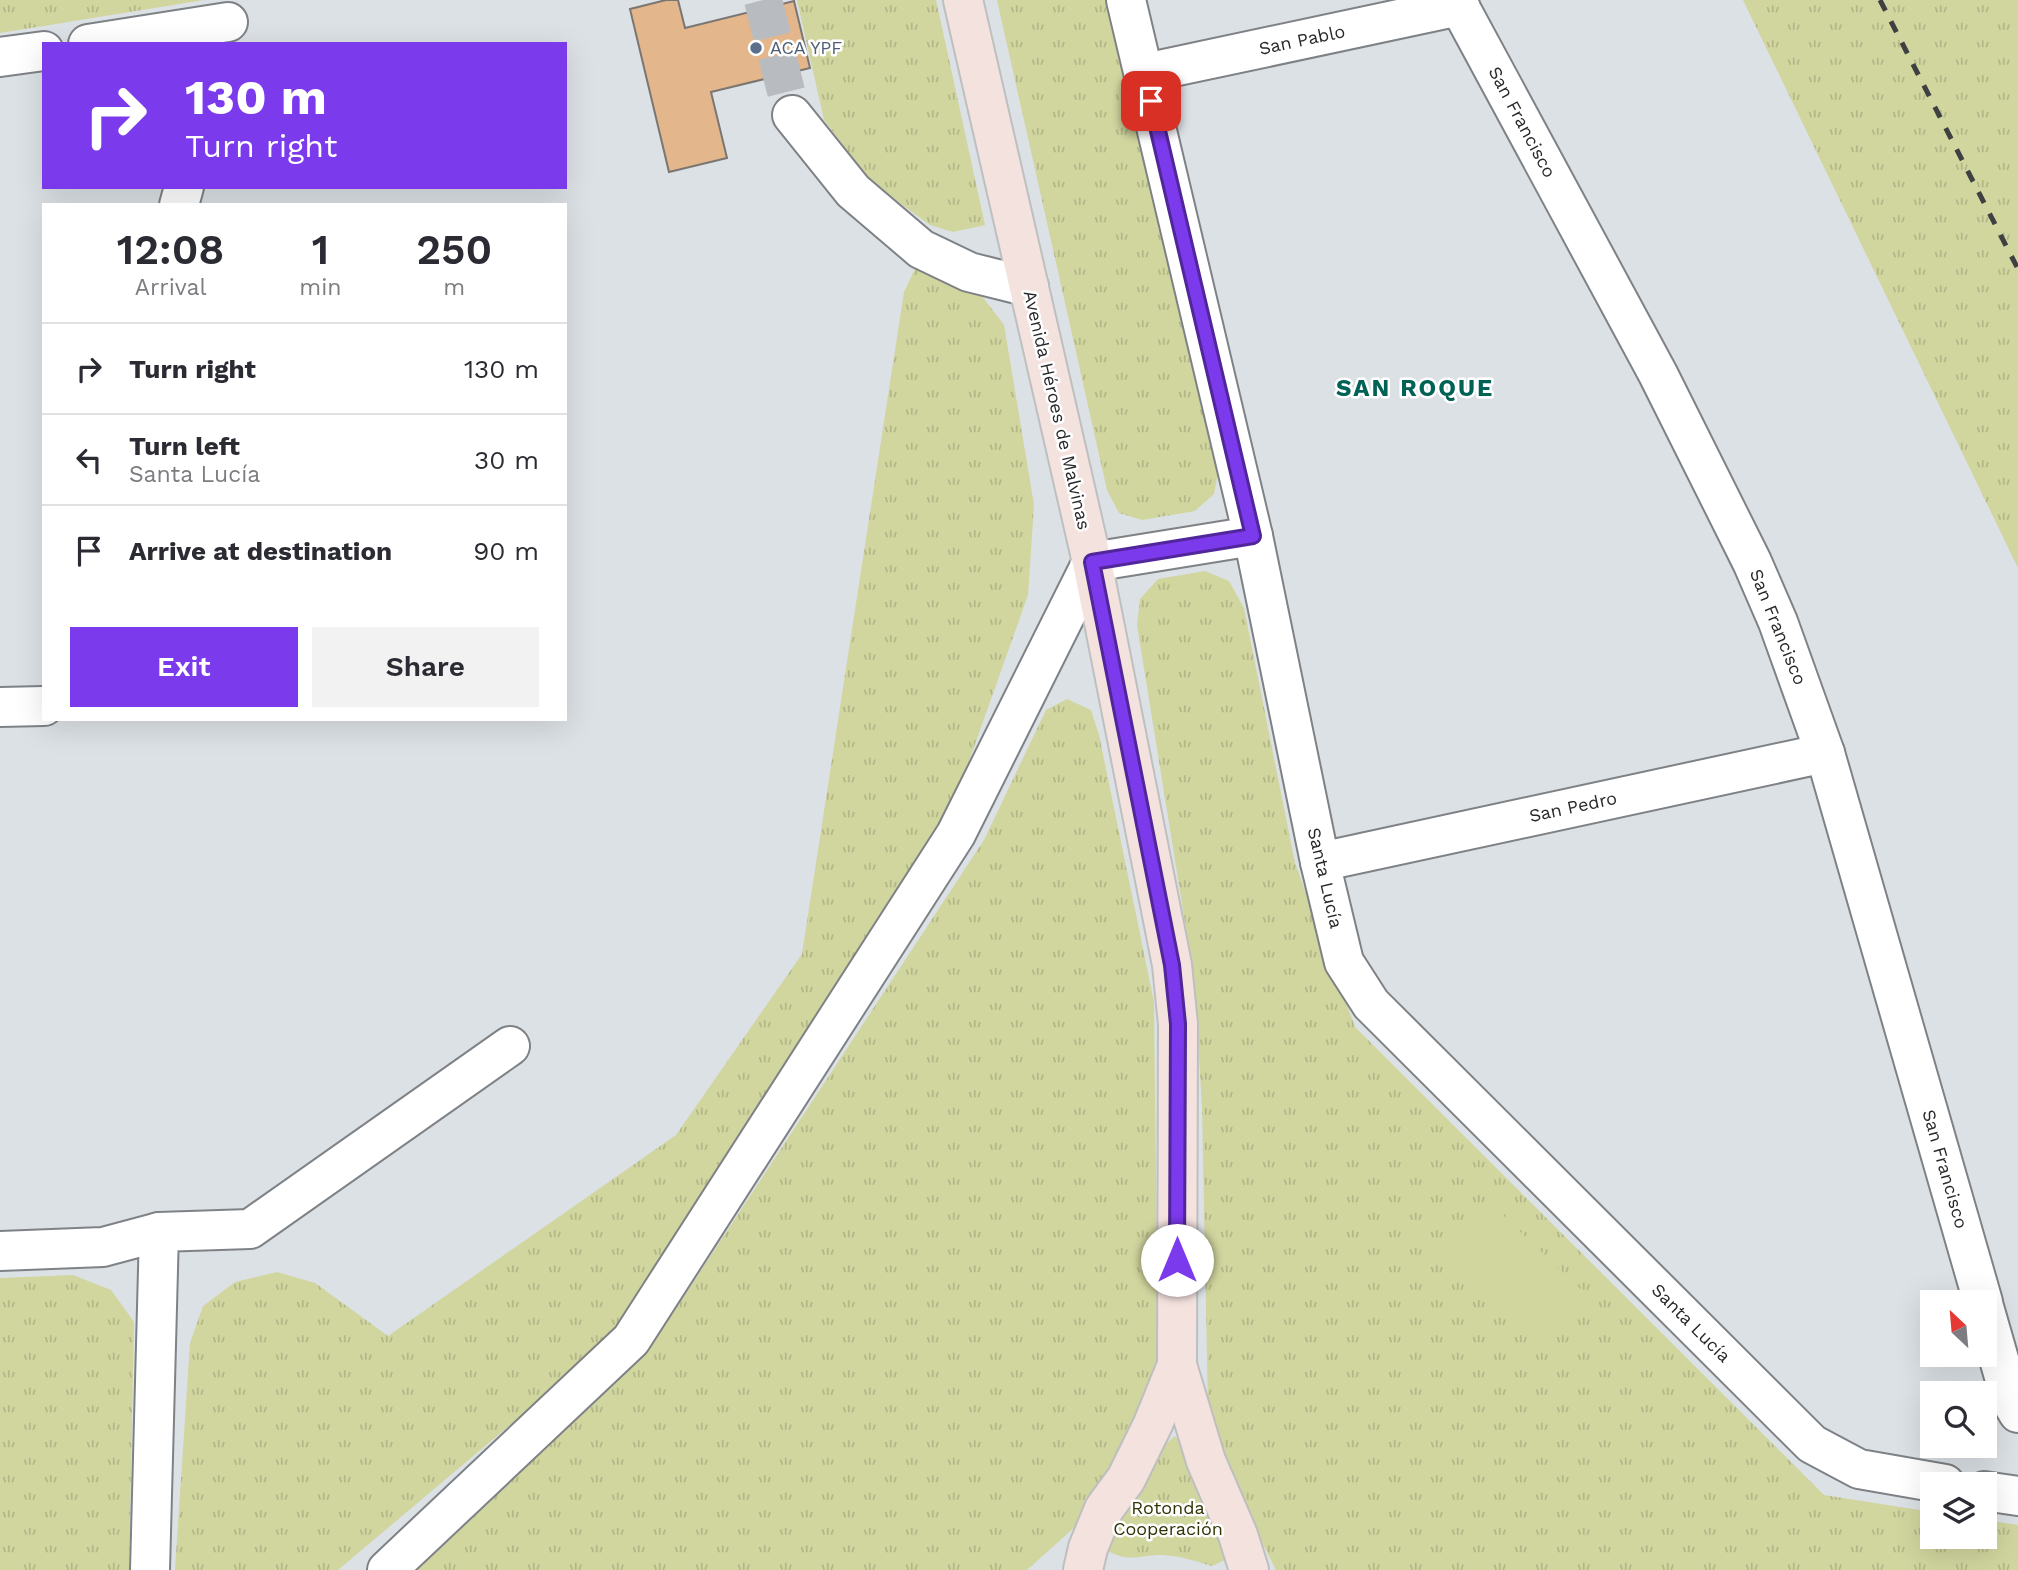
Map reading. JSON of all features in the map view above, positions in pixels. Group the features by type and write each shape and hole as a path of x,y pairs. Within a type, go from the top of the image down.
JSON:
{"main road":[{"name":"Avenida Héroes de Malvinas","path":"963,0 1092,562 1172,965 1177,1012 1177,1365 1206,1461 1250,1570"},
{"name":"Avenida Héroes de Malvinas","path":"1083,1570 1088,1548 1104,1509 1126,1479 1153,1424 1177,1365"}],"street":[{"name":"Santa Lucía","path":"1126,0 1253,536 1344,962 1371,1004 1812,1444 1859,1469 1920,1480"},
{"name":"San Pablo","path":"1145,74 1458,3"},
{"name":"San Francisco","path":"1458,3 1658,374 1752,562 1778,622 1825,753 1980,1290"},
{"path":"101,42 228,22"},
{"path":"0,57 42,51"},
{"path":"792,115 853,191 921,249 969,272 1029,287"},
{"path":"387,1570 631,1340 956,834 1092,562 1253,536"},
{"path":"0,707 42,706"},
{"name":"San Pedro","path":"1321,862 1825,753"},
{"path":"0,1251 103,1247 159,1232 250,1229 510,1046"},
{"path":"150,1570 159,1232"},
{"path":"1997,1352 2011,1401 2018,1413"},
{"path":"1997,1493 2018,1496"}],"green space":[{"path":"0,0 204,0 0,33"},
{"path":"797,0 936,0 985,225 953,232 930,225 870,181 824,120"},
{"path":"997,0 1110,0 1218,473 1214,494 1195,511 1142,520 1119,513 1107,490"},
{"path":"1743,0 2018,0 2018,568"},
{"path":"916,267 975,287 1004,325 1034,505 1028,595 947,823 625,1328 338,1570 175,1570 190,1343 203,1306 235,1282 277,1272 315,1283 388,1336 676,1135 802,954 904,292"},
{"path":"1205,571 1229,581 1244,608 1295,863 1355,1027 1824,1495 1920,1510 1920,1549 1997,1549 1997,1522 2018,1525 2018,1570 1276,1570 1225,1468 1208,1408 1202,1108 1195,984 1137,625 1140,599 1158,579"},
{"path":"1067,699 1091,710 1099,735 1154,1002 1158,1355 1137,1415 1105,1483 1076,1526 1027,1570 415,1570 652,1345 984,840 1046,710"},
{"path":"1487,1200 1592,1300 1545,1347 1437,1243"},
{"path":"73,1275 111,1290 134,1322 129,1570 0,1570 0,1278"},
{"name":"Rotonda Cooperación","path":"1175,1436 1182,1443 1227,1559 1212,1566 1175,1556 1129,1558 1108,1551 1110,1536 1140,1493 1167,1443"}],"building":[{"path":"666,0 678,0 685,28 794,1 810,68 711,92 727,158 669,172 630,9"}],"tunnel":[{"path":"763,0 792,115"}],"railway":[{"path":"1880,0 2018,269"}],"place":[{"name":"ACA YPF","path":"756,48"}],"district":[{"name":"SAN ROQUE","path":"1415,388"}],"route":[{"path":"1151,101 1253,536 1092,562 1172,965 1178,1024 1177,1260"}]}
